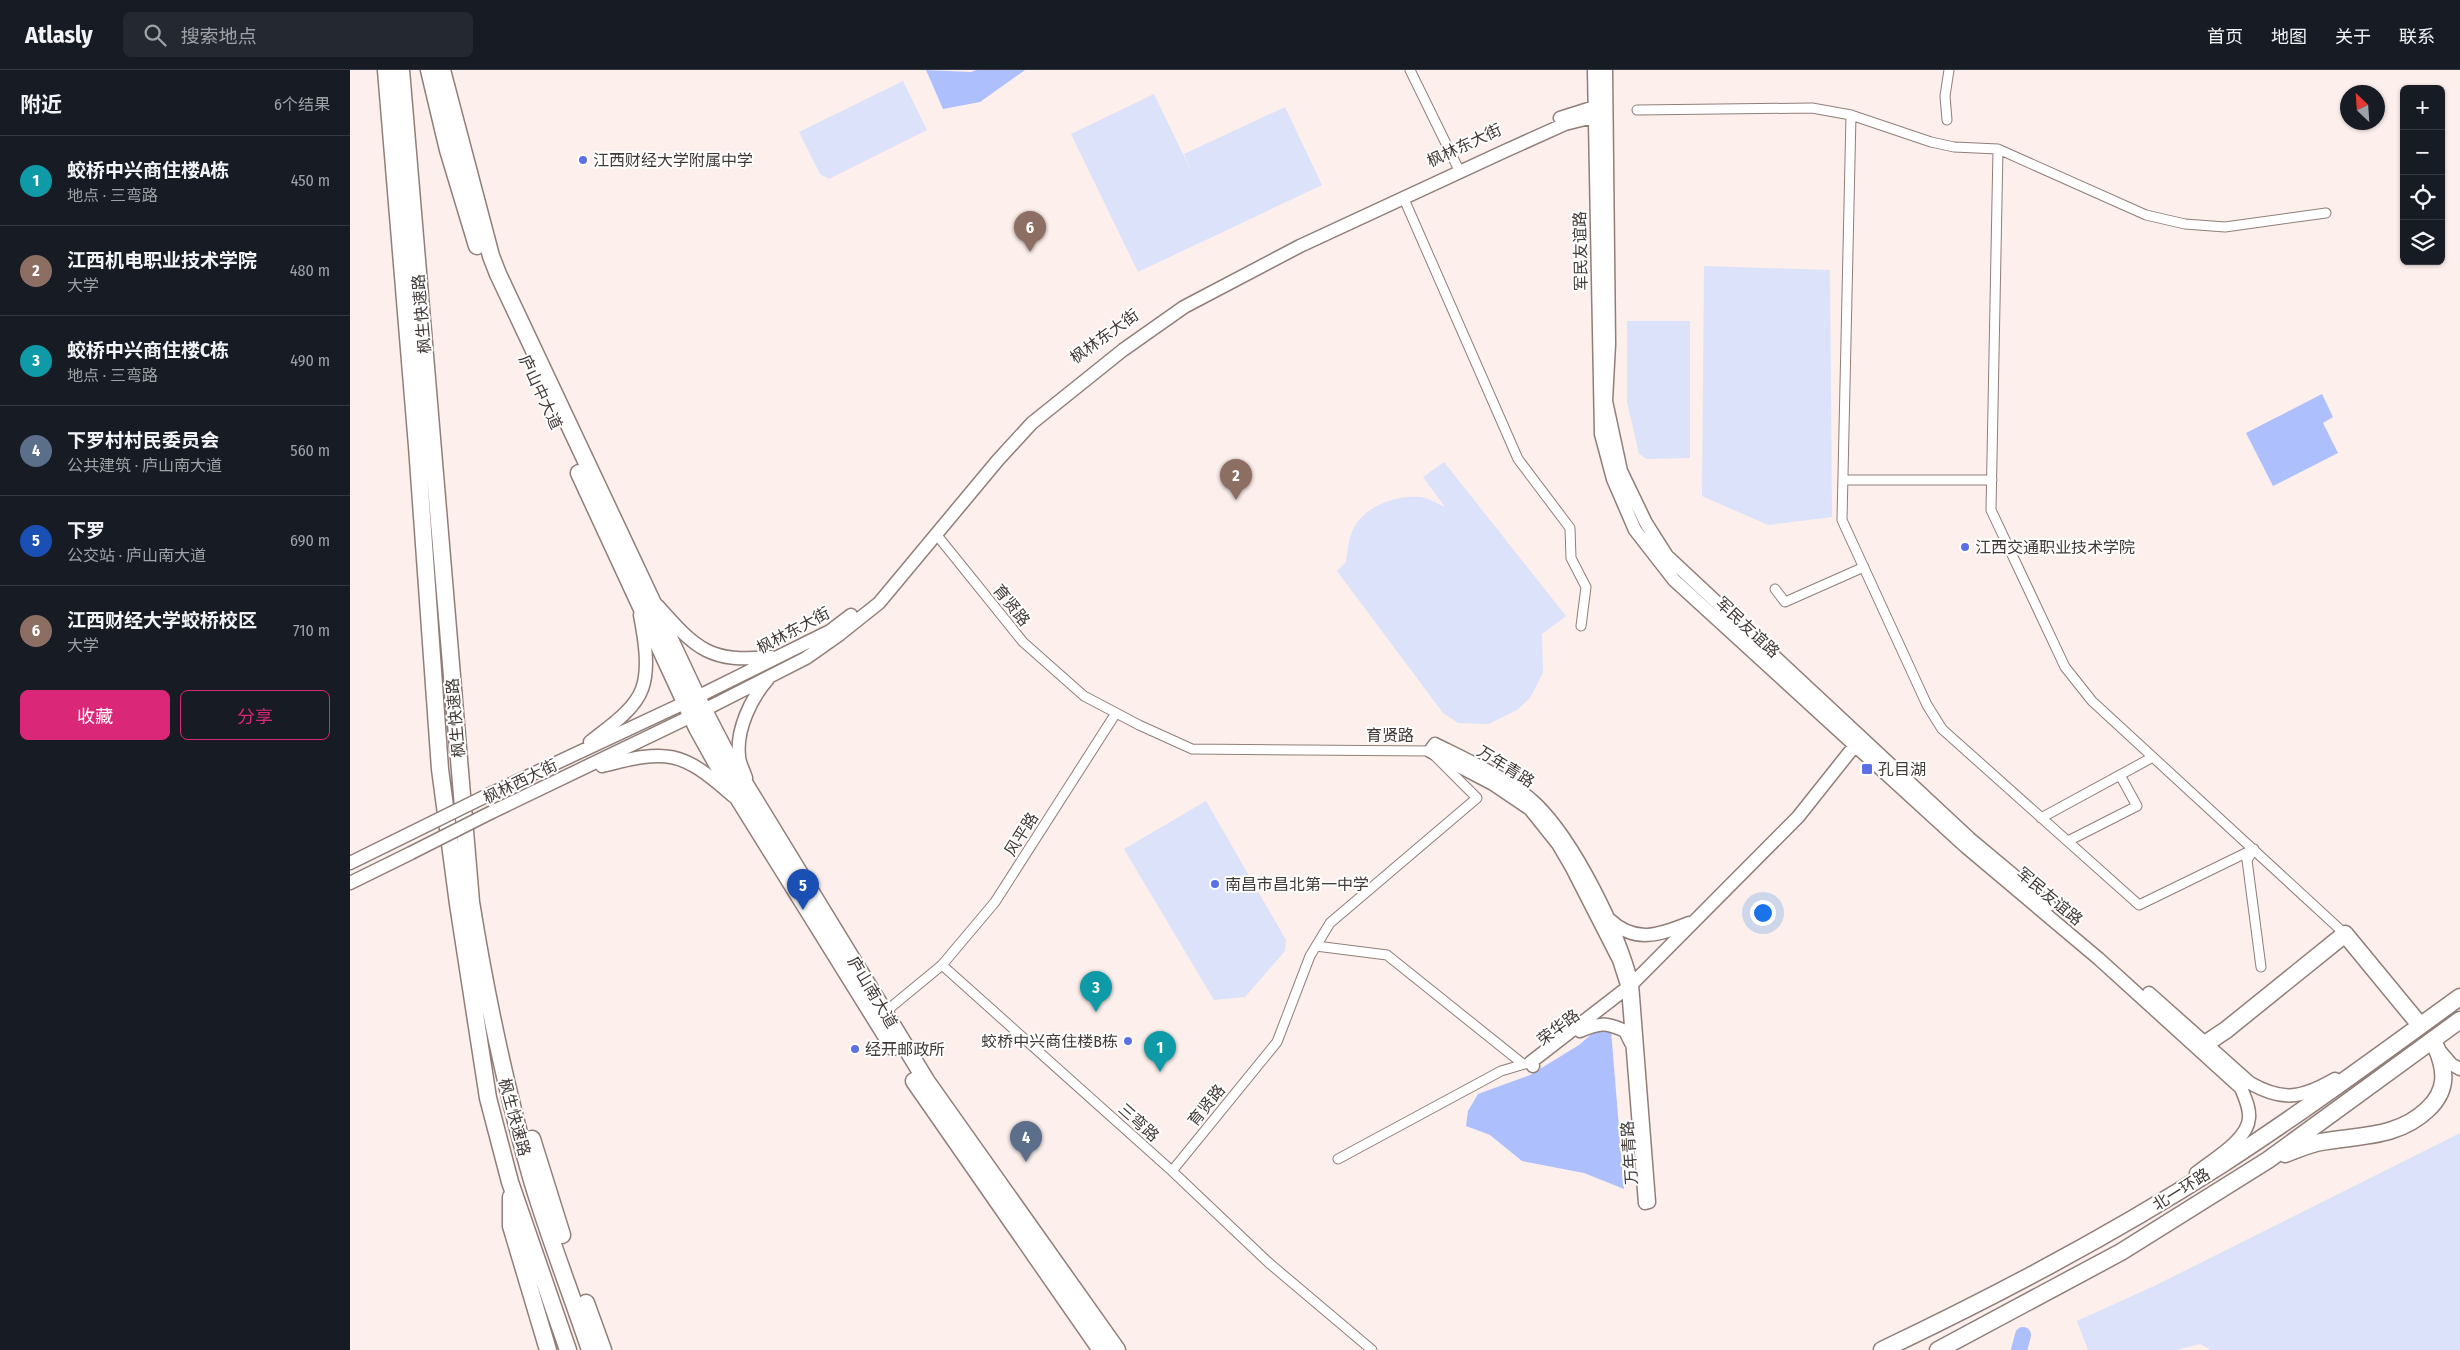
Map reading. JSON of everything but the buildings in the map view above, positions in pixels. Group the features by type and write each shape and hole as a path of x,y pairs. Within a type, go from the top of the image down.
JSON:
{"highway":[{"name":"枫生快速路","path":"386,70 417,446 440,769 460,922 487,1088 510,1182 568,1350"},
{"name":"枫生快速路","path":"401,70 471,902 496,1045 532,1179 590,1350"},
{"name":"庐山中大道","path":"429,70 448,150 482,260 694,706"},
{"name":"庐山中大道","path":"442,70 491,256 644,600"},
{"name":"庐山南大道","path":"694,706 717,764 747,799 885,1012 927,1082 1117,1350"},
{"name":"庐山南大道","path":"747,799 934,1113 1101,1350"},
{"path":"2201,1046 2226,1030 2345,934 2415,1019"},
{"name":"北一环路","path":"1882,1350 1946,1319 2142,1213 2282,1124 2460,997"},
{"name":"北一环路","path":"1938,1350 2121,1252 2268,1160 2460,1020"},
{"path":"496,1045 519,1100 561,1231 603,1350"},
{"path":"2268,1160 2319,1142 2391,1131 2411,1124 2436,1101 2443,1086 2445,1072 2436,1047"},
{"path":"510,1182 511,1226 548,1350"}],"street":[{"path":"1410,70 1457,166"},
{"name":"军民友谊路","path":"1594,70 1600,110"},
{"name":"军民友谊路","path":"1606,70 1600,110 1599,399 1601,434 1613,479 1635,530 1674,580 1969,838 2104,952 2201,1046"},
{"path":"1947,120 1945,96 1949,70"},
{"path":"1637,110 1812,108 1852,115 1931,142 1954,147 1998,149 2146,215 2185,224 2225,228 2326,213"},
{"name":"枫林东大街","path":"694,706 780,656 830,631 873,599 992,456 1034,413 1119,342 1182,301 1298,242 1565,116 1600,110"},
{"name":"枫林东大街","path":"694,706 770,676 806,658 880,603 998,460 1032,423 1123,350 1184,307 1300,246 1565,124 1600,110"},
{"path":"1852,115 1842,520 1927,705 1942,729 2139,905 2254,849"},
{"path":"1998,149 1991,510 2065,667 2092,701 2345,934"},
{"path":"1404,199 1518,459 1570,528 1571,558 1586,587 1581,626"},
{"path":"1843,480 1992,480"},
{"name":"育贤路","path":"936,534 1023,642 1084,696 1116,712 1192,749 1430,751 1477,798 1330,923 1316,946 1277,1042 1172,1171"},
{"path":"1775,589 1785,602 1864,567"},
{"path":"644,600 696,646 712,655 750,659 780,656"},
{"path":"576,754 617,720 632,704 642,689 646,645 644,600"},
{"path":"747,799 739,756 742,726 750,703 770,676"},
{"name":"枫林西大街","path":"350,863 576,754 694,706"},
{"name":"枫林西大街","path":"350,883 557,781 694,706"},
{"name":"风平路","path":"942,966 995,902 1116,712"},
{"name":"荣华路","path":"1860,743 1798,817 1630,989 1527,1063 1533,1066 1580,1031 1630,989 1803,820 1860,743"},
{"name":"万年青路","path":"1606,916 1566,840 1536,804 1497,776 1436,744 1430,751 1493,784 1530,809 1558,844 1619,960 1630,989 1645,1203 1649,1202 1630,989 1625,956 1606,916"},
{"path":"557,781 630,758 657,755 678,757 695,765 747,799"},
{"path":"2041,818 2153,757"},
{"path":"2068,841 2137,806 2120,775"},
{"path":"2254,849 2247,860 2261,967"},
{"path":"1606,916 1619,928 1645,936 1661,934 1694,922"},
{"path":"1316,946 1387,955 1527,1063"},
{"path":"885,1012 942,966"},
{"name":"三弯路","path":"942,966 1172,1171 1269,1263 1372,1350"},
{"path":"1580,1031 1599,1023 1615,1026 1626,1031 1633,1046"},
{"path":"2201,1046 2250,1083 2267,1093 2282,1097 2316,1090 2399,1041"},
{"path":"2142,1213 2235,1144 2247,1128 2249,1118 2247,1104 2241,1088 2201,1046"},
{"path":"2436,1047 2451,1064 2460,1070"},
{"path":"1338,1159 1501,1071 1527,1063"}],"shaded area":[{"path":"903,81 927,130 829,179 820,174 799,132"},
{"path":"1154,94 1193,175 1184,154 1285,107 1322,185 1138,272 1071,134"},
{"path":"1704,266 1830,270 1832,517 1768,525 1702,496"},
{"path":"1627,321 1690,321 1690,458 1647,459 1639,454 1627,402"},
{"path":"1444,462 1566,616 1542,634 1543,673 1530,698 1517,710 1489,724 1458,723 1443,713 1337,571 1346,562 1350,539 1356,523 1366,513 1380,504 1404,497 1420,497 1445,507 1423,477"},
{"path":"1206,801 1286,940 1285,951 1245,997 1214,1000 1124,849"},
{"path":"2460,1133 2460,1350 2211,1350 2200,1344 2176,1350 2088,1350 2077,1321 2152,1287"}],"water":[{"path":"926,70 971,72 976,70 1025,70 980,102 943,109"},
{"path":"2322,394 2333,417 2323,423 2338,453 2273,486 2246,433"},
{"path":"1610,1018 1624,1189 1584,1173 1522,1161 1490,1135 1466,1126 1468,1111 1478,1094 1530,1075 1579,1045"}],"waterway":[{"path":"2019,1350 2023,1335"}],"place":[{"name":"江西财经大学附属中学","path":"583,160"},
{"name":"江西财经大学蛟桥校区","path":"1030,252"},
{"name":"江西机电职业技术学院","path":"1236,500"},
{"name":"江西交通职业技术学院","path":"1965,547"},
{"name":"孔目湖","path":"1867,769"},
{"name":"南昌市昌北第一中学","path":"1215,884"},
{"name":"下罗","path":"803,910"},
{"name":"蛟桥中兴商住楼C栋","path":"1096,1012"},
{"name":"蛟桥中兴商住楼B栋","path":"1128,1041"},
{"name":"经开邮政所","path":"855,1049"},
{"name":"蛟桥中兴商住楼A栋","path":"1160,1072"},
{"name":"下罗村村民委员会","path":"1026,1162"}]}
